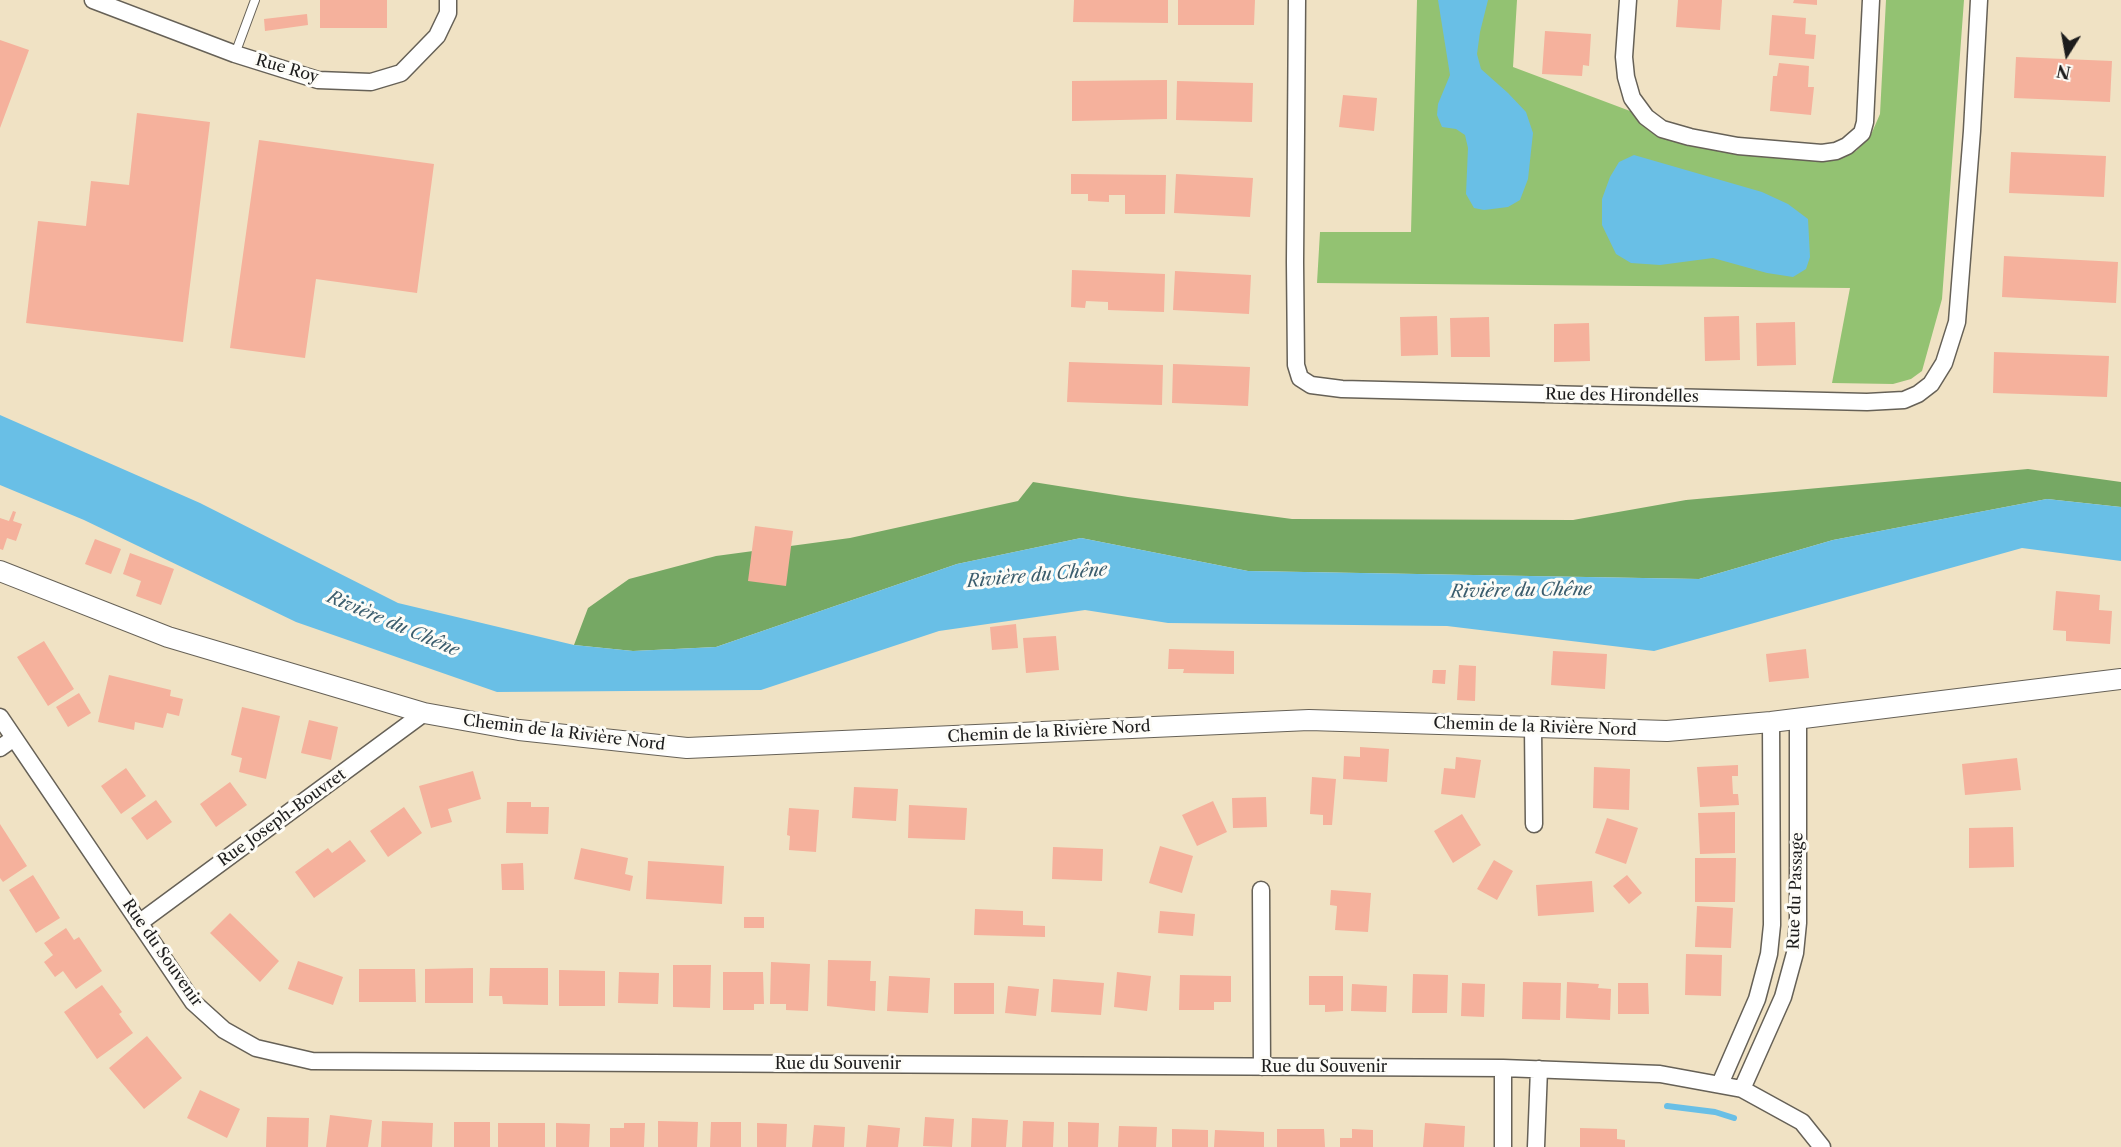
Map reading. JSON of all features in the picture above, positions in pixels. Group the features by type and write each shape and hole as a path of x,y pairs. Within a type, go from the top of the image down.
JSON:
{"street":[{"name":"Rue Roy","path":"93,0 235,54 318,80 371,82 401,73 437,36 448,13 448,0"},
{"name":"Rue des Hirondelles","path":"1297,0 1295,262 1296,365 1300,378 1311,385 1342,389 1867,402 1904,400 1918,394 1931,384 1944,363 1957,322 1972,131 1979,0"},
{"path":"1628,0 1624,57 1626,77 1632,98 1646,117 1662,129 1690,137 1738,146 1822,153 1836,151 1847,146 1862,133 1865,122 1871,0"},
{"name":"Chemin de la Rivière Nord","path":"0,571 168,637 424,713 519,730 687,748 1309,720 1667,731 1798,719 2121,680"},
{"name":"Rue Joseph-Bouvret","path":"139,923 424,713"},
{"name":"Rue du Souvenir","path":"0,717 193,1002 224,1030 255,1048 312,1061 1503,1068 1660,1074 1742,1089 1802,1122 1822,1147"},
{"name":"Rue du Passage","path":"1742,1089 1783,997 1795,953 1798,923 1798,719"},
{"name":"Rue du Passage","path":"1720,1084 1757,999 1769,954 1772,925 1771,722"},
{"path":"1533,727 1534,824"},
{"path":"0,748 14,738"},
{"path":"1261,890 1262,1067"},
{"path":"1503,1068 1503,1147"},
{"path":"1536,1147 1539,1069"}],"lane":[{"path":"235,54 255,0"}],"green space":[{"path":"1417,0 1517,0 1513,67 1646,117 1662,129 1829,159 1856,151 1870,137 1880,114 1886,0 1964,0 1942,299 1922,371 1911,379 1893,384 1832,383 1850,288 1317,283 1320,232 1411,232"},
{"path":"2028,469 2121,482 2121,507 2047,499 1833,540 1699,579 1248,571 1081,538 957,564 716,647 633,651 574,645 588,608 629,579 716,556 850,538 1018,501 1033,482 1292,519 1573,520 1686,500"}],"water":[{"path":"1438,0 1488,0 1477,54 1481,69 1526,112 1533,133 1528,179 1520,200 1508,207 1484,210 1474,208 1466,194 1468,148 1465,135 1456,129 1442,127 1437,115 1438,104 1450,75"},
{"path":"1634,155 1762,192 1788,204 1808,219 1810,257 1806,269 1793,277 1767,273 1713,258 1660,265 1631,263 1616,254 1602,225 1602,199 1610,177 1619,162"},
{"name":"Rivière du Chêne","path":"0,415 200,503 398,603 574,645 633,651 716,647 957,564 1081,538 1248,571 1699,579 1833,540 2047,499 2121,507 2121,561 2022,548 1654,651 1447,626 1168,623 1085,610 939,631 761,690 497,692 296,622 84,520 0,485"}],"building":[{"path":"320,0 387,0 387,28 320,28"},
{"path":"1074,0 1168,0 1168,23 1073,22"},
{"path":"1178,0 1255,0 1254,25 1178,25"},
{"path":"1678,0 1722,0 1720,30 1676,27"},
{"path":"1794,0 1817,0 1817,5 1793,3"},
{"path":"307,14 308,25 265,31 264,19"},
{"path":"1772,15 1806,18 1805,34 1816,35 1814,59 1769,55"},
{"path":"1545,31 1591,34 1589,66 1583,65 1582,76 1542,74"},
{"path":"0,40 29,50 0,128"},
{"path":"2016,57 2112,61 2110,102 2014,98"},
{"path":"1779,63 1809,66 1808,87 1814,87 1811,115 1770,111 1773,76 1777,76"},
{"path":"1167,80 1167,119 1072,121 1072,81"},
{"path":"1177,81 1253,83 1252,122 1176,120"},
{"path":"1343,95 1377,98 1374,131 1339,127"},
{"path":"137,113 210,122 183,342 26,323 38,221 86,226 91,181 129,185"},
{"path":"259,140 434,164 417,293 316,279 305,358 230,348"},
{"path":"2011,152 2106,156 2104,197 2009,193"},
{"path":"1071,174 1166,175 1165,214 1125,214 1125,195 1109,195 1109,202 1088,201 1088,194 1071,194"},
{"path":"1176,174 1253,178 1250,217 1174,213"},
{"path":"2004,256 2118,262 2116,303 2002,297"},
{"path":"1072,270 1165,274 1164,312 1108,310 1108,302 1086,301 1085,308 1071,307"},
{"path":"1175,271 1251,275 1249,314 1173,310"},
{"path":"1437,316 1438,355 1401,356 1400,317"},
{"path":"1739,316 1740,360 1705,361 1704,317"},
{"path":"1489,317 1490,357 1451,357 1450,318"},
{"path":"1795,322 1796,365 1757,366 1756,323"},
{"path":"1589,323 1590,361 1554,362 1554,324"},
{"path":"1994,352 2109,356 2107,397 1993,393"},
{"path":"1069,362 1163,365 1162,405 1067,402"},
{"path":"1173,364 1250,367 1248,406 1172,403"},
{"path":"13,511 16,512 13,521 22,524 16,541 7,538 3,550 0,549 0,518 9,521"},
{"path":"755,526 793,531 786,586 748,581"},
{"path":"95,539 121,549 111,574 85,564"},
{"path":"130,553 174,569 161,605 136,596 141,581 123,574"},
{"path":"2056,591 2100,595 2099,610 2112,611 2110,644 2066,641 2066,631 2053,630"},
{"path":"1016,624 1018,648 992,650 990,627"},
{"path":"1056,636 1059,670 1026,673 1023,638"},
{"path":"44,641 74,689 48,706 17,657"},
{"path":"1169,649 1234,651 1234,674 1183,673 1184,669 1168,669"},
{"path":"1806,649 1809,678 1769,682 1766,654"},
{"path":"1553,651 1607,654 1605,689 1551,685"},
{"path":"1459,665 1476,666 1475,701 1457,700"},
{"path":"1433,670 1446,670 1445,684 1432,683"},
{"path":"109,675 171,690 170,696 183,699 179,716 167,713 163,728 135,722 134,730 98,722"},
{"path":"79,693 91,713 68,727 56,707"},
{"path":"242,707 280,716 266,779 239,772 242,758 231,755"},
{"path":"309,720 338,727 331,760 301,753"},
{"path":"1360,747 1389,749 1387,782 1343,779 1344,756 1360,757"},
{"path":"1456,757 1481,760 1475,798 1441,794 1444,768 1455,769"},
{"path":"2017,758 2021,790 1965,795 1962,764"},
{"path":"1738,765 1738,776 1732,776 1733,794 1738,794 1739,805 1700,807 1697,767"},
{"path":"1594,767 1630,769 1629,810 1593,808"},
{"path":"126,768 146,796 121,814 101,786"},
{"path":"473,771 481,799 448,809 452,822 431,828 419,786"},
{"path":"1312,777 1336,779 1332,825 1323,825 1323,815 1310,814"},
{"path":"230,782 247,805 216,827 200,804"},
{"path":"854,787 898,789 896,821 852,818"},
{"path":"1266,797 1267,827 1233,828 1232,798"},
{"path":"156,800 172,822 147,840 131,818"},
{"path":"1213,801 1227,832 1197,846 1182,815"},
{"path":"507,802 531,802 531,807 549,807 548,834 506,833"},
{"path":"909,805 967,808 965,840 908,838"},
{"path":"404,807 422,833 388,857 370,831"},
{"path":"789,808 819,810 816,852 789,850 790,836 787,835"},
{"path":"1735,812 1735,853 1700,854 1698,813"},
{"path":"1462,814 1481,845 1453,863 1434,831"},
{"path":"1607,818 1638,828 1626,864 1595,853"},
{"path":"0,824 27,866 3,882 0,878"},
{"path":"2013,827 2014,867 1969,868 1969,828"},
{"path":"350,840 366,861 314,898 295,872 328,848 332,853"},
{"path":"1160,846 1193,856 1182,893 1149,883"},
{"path":"1053,847 1103,849 1102,881 1052,879"},
{"path":"581,848 628,858 625,874 633,876 630,891 574,879"},
{"path":"1695,858 1736,858 1735,902 1695,902"},
{"path":"1494,860 1513,871 1497,900 1477,889"},
{"path":"648,861 724,866 722,904 646,899"},
{"path":"523,863 524,890 502,890 501,864"},
{"path":"33,875 60,918 36,933 9,890"},
{"path":"1627,875 1642,893 1629,904 1613,886"},
{"path":"1592,881 1594,912 1538,916 1536,885"},
{"path":"1331,890 1371,893 1368,932 1335,930 1337,906 1330,905"},
{"path":"1697,906 1733,908 1731,948 1695,947"},
{"path":"975,909 1023,911 1023,925 1045,926 1045,937 974,935"},
{"path":"1160,911 1195,914 1193,936 1158,933"},
{"path":"230,913 279,961 260,982 210,933"},
{"path":"744,917 764,917 764,928 744,928"},
{"path":"66,928 74,940 79,937 102,971 76,989 63,971 55,977 44,962 53,955 44,943"},
{"path":"1686,954 1722,955 1721,996 1685,995"},
{"path":"828,960 871,961 870,981 876,981 875,1011 827,1006"},
{"path":"298,961 343,977 333,1005 288,989"},
{"path":"771,962 810,964 808,1011 786,1010 786,1004 770,1004"},
{"path":"673,965 711,965 710,1008 673,1007"},
{"path":"473,968 473,1003 425,1003 425,969"},
{"path":"490,968 548,968 548,1005 503,1004 502,996 489,996"},
{"path":"359,969 415,969 416,1002 359,1002"},
{"path":"559,970 605,971 605,1006 559,1006"},
{"path":"619,972 659,973 658,1004 618,1003"},
{"path":"723,972 763,972 764,1004 754,1004 754,1010 723,1010"},
{"path":"1117,972 1151,976 1147,1011 1114,1007"},
{"path":"1413,974 1448,975 1447,1013 1412,1013"},
{"path":"1180,975 1231,976 1231,1002 1214,1002 1214,1010 1179,1010"},
{"path":"889,976 930,978 928,1013 887,1011"},
{"path":"1309,976 1343,976 1343,1011 1325,1012 1325,1005 1309,1005"},
{"path":"1053,979 1104,983 1101,1015 1051,1012"},
{"path":"1523,982 1561,983 1560,1020 1522,1019"},
{"path":"1567,982 1599,984 1598,988 1611,989 1610,1020 1566,1018"},
{"path":"954,983 994,983 994,1014 954,1014"},
{"path":"1462,983 1485,984 1484,1017 1461,1016"},
{"path":"1618,983 1648,983 1649,1014 1618,1014"},
{"path":"1352,984 1387,986 1386,1012 1351,1011"},
{"path":"102,985 122,1012 119,1014 133,1033 97,1059 64,1012"},
{"path":"1008,986 1039,989 1036,1016 1005,1013"},
{"path":"147,1036 182,1078 144,1109 109,1068"},
{"path":"200,1090 240,1109 227,1138 187,1118"},
{"path":"330,1115 372,1120 368,1147 326,1147"},
{"path":"267,1117 309,1118 308,1147 266,1147"},
{"path":"925,1117 954,1119 952,1147 923,1146"},
{"path":"972,1118 1008,1120 1006,1147 971,1147"},
{"path":"382,1121 433,1123 432,1147 381,1147"},
{"path":"658,1121 698,1122 697,1147 658,1147"},
{"path":"1023,1121 1054,1122 1053,1147 1022,1147"},
{"path":"454,1122 490,1122 490,1147 454,1147"},
{"path":"711,1122 741,1122 741,1147 710,1147"},
{"path":"1068,1122 1099,1123 1098,1147 1068,1147"},
{"path":"498,1123 545,1123 545,1147 498,1147"},
{"path":"556,1123 590,1124 589,1147 556,1147"},
{"path":"624,1123 645,1123 644,1147 610,1147 610,1128 624,1128"},
{"path":"757,1123 787,1124 786,1147 757,1147"},
{"path":"1425,1123 1465,1126 1464,1147 1423,1147"},
{"path":"814,1125 845,1127 844,1147 812,1147"},
{"path":"868,1125 900,1128 898,1147 866,1147"},
{"path":"1119,1126 1157,1127 1156,1147 1118,1147"},
{"path":"1580,1128 1617,1129 1617,1139 1625,1140 1625,1147 1580,1147"},
{"path":"1172,1129 1208,1130 1208,1147 1172,1147"},
{"path":"1277,1129 1324,1129 1325,1147 1277,1147"},
{"path":"1352,1129 1373,1130 1373,1147 1340,1147 1340,1138 1352,1138"},
{"path":"1215,1130 1264,1132 1264,1147 1214,1147"}],"waterway":[{"path":"1667,1106 1715,1112 1734,1118"}]}
